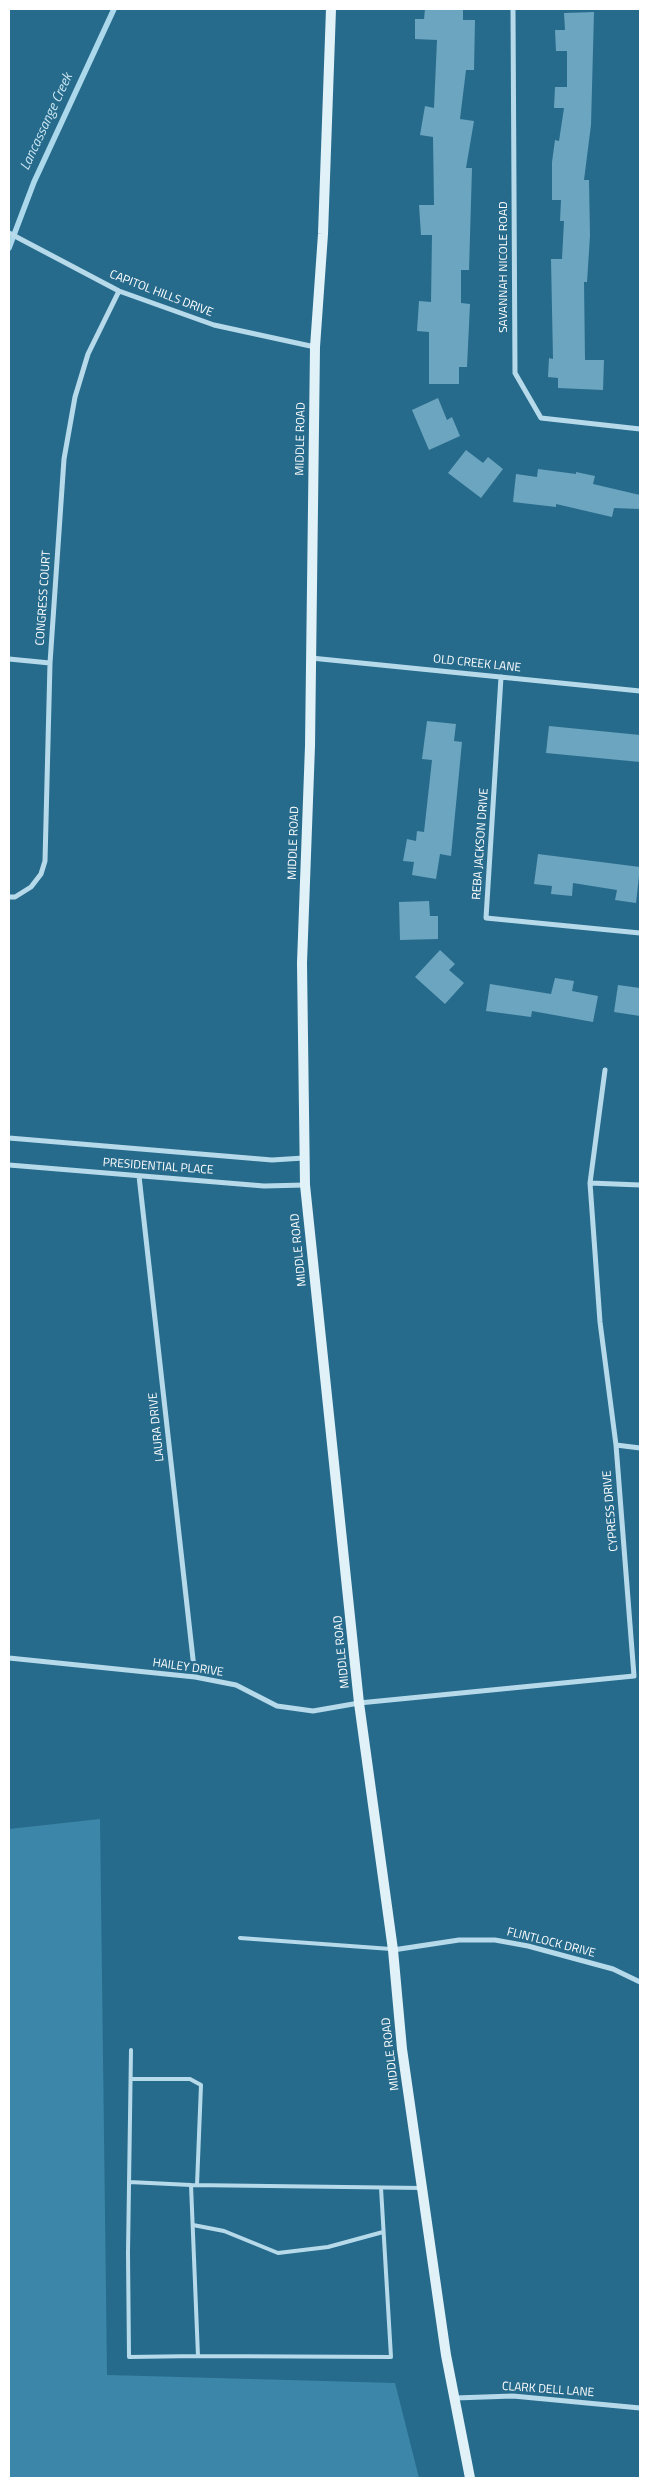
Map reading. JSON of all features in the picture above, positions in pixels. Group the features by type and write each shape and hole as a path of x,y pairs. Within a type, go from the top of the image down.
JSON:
{"main road":[{"name":"MIDDLE ROAD","path":"331,9 323,234 315,347 311,658 302,963 305,1185 360,1703 393,1950 402,2049 446,2355 470,2478"}],"street":[{"name":"SAVANNAH NICOLE ROAD","path":"513,9 515,373 541,418 640,429"},
{"name":"CAPITOL HILLS DRIVE","path":"9,233 119,291 214,325 315,347"},
{"name":"CONGRESS COURT","path":"9,897 15,897 31,888 41,874 45,861 50,663 64,459 75,397 88,354 119,291"},
{"name":"OLD CREEK LANE","path":"311,658 640,691"},
{"path":"9,659 50,663"},
{"name":"REBA JACKSON DRIVE","path":"501,677 486,918 640,933"},
{"name":"CYPRESS DRIVE","path":"605,1070 590,1183 600,1322 616,1445 634,1676"},
{"name":"PRESIDENTIAL PLACE","path":"9,1138 272,1160 304,1158"},
{"name":"PRESIDENTIAL PLACE","path":"9,1165 264,1186 305,1185"},
{"name":"LAURA DRIVE","path":"139,1176 195,1677"},
{"path":"590,1183 640,1185"},
{"path":"616,1445 640,1448"},
{"name":"HAILEY DRIVE","path":"9,1658 195,1677 236,1685 277,1706 313,1711 360,1703"},
{"path":"360,1703 634,1676 640,1681"},
{"name":"FLINTLOCK DRIVE","path":"393,1950 459,1940 495,1940 528,1946 613,1969 640,1982"},
{"name":"CLARK DELL LANE","path":"455,2398 513,2396 640,2408"}],"lane":[{"path":"240,1938 393,1950"},
{"path":"131,2050 129,2357 391,2358 381,2188"},
{"path":"131,2079 190,2079 201,2085 197,2185"},
{"path":"129,2182 191,2185 422,2188"},
{"path":"191,2185 198,2356"},
{"path":"193,2225 224,2232 278,2253 328,2247 383,2232"}],"shaded area":[{"path":"100,1819 107,2375 395,2383 419,2478 9,2478 9,1829"}],"building":[{"path":"425,9 463,10 463,20 475,20 474,70 466,70 460,119 474,121 466,168 472,168 469,270 461,270 461,303 470,304 467,367 459,367 459,384 429,384 429,332 417,331 419,301 431,302 432,235 421,235 419,205 434,205 433,137 420,135 425,106 434,108 437,40 415,39 415,19 424,19"},
{"path":"594,12 591,125 584,180 589,180 590,236 587,282 584,282 585,360 604,360 603,390 558,388 558,378 548,377 549,358 553,359 551,259 562,259 564,221 560,221 561,200 552,200 552,162 555,140 559,141 564,108 554,108 555,87 567,87 567,51 556,51 555,30 565,30 564,13"},
{"path":"438,398 447,420 452,417 460,436 429,450 412,410"},
{"path":"466,450 483,463 488,457 503,469 481,498 448,473"},
{"path":"538,469 576,474 576,472 595,476 593,484 640,495 640,509 614,508 612,517 556,504 556,507 513,502 516,474 537,477"},
{"path":"427,721 456,724 454,741 462,742 451,856 440,854 436,879 412,875 414,862 403,861 407,839 416,841 417,831 424,832 432,760 422,759"},
{"path":"549,726 640,735 640,762 546,753"},
{"path":"538,854 640,867 636,903 615,900 617,890 573,883 572,896 551,894 552,886 534,884"},
{"path":"429,901 430,916 438,916 438,939 400,940 399,902"},
{"path":"440,950 455,964 449,970 464,983 445,1004 415,977"},
{"path":"555,978 574,981 572,991 598,996 593,1022 532,1011 531,1017 486,1011 490,984 551,994"},
{"path":"618,985 640,988 640,1016 614,1012"}],"waterway":[{"name":"Lancassange Creek","path":"9,248 34,182 114,9"}]}
